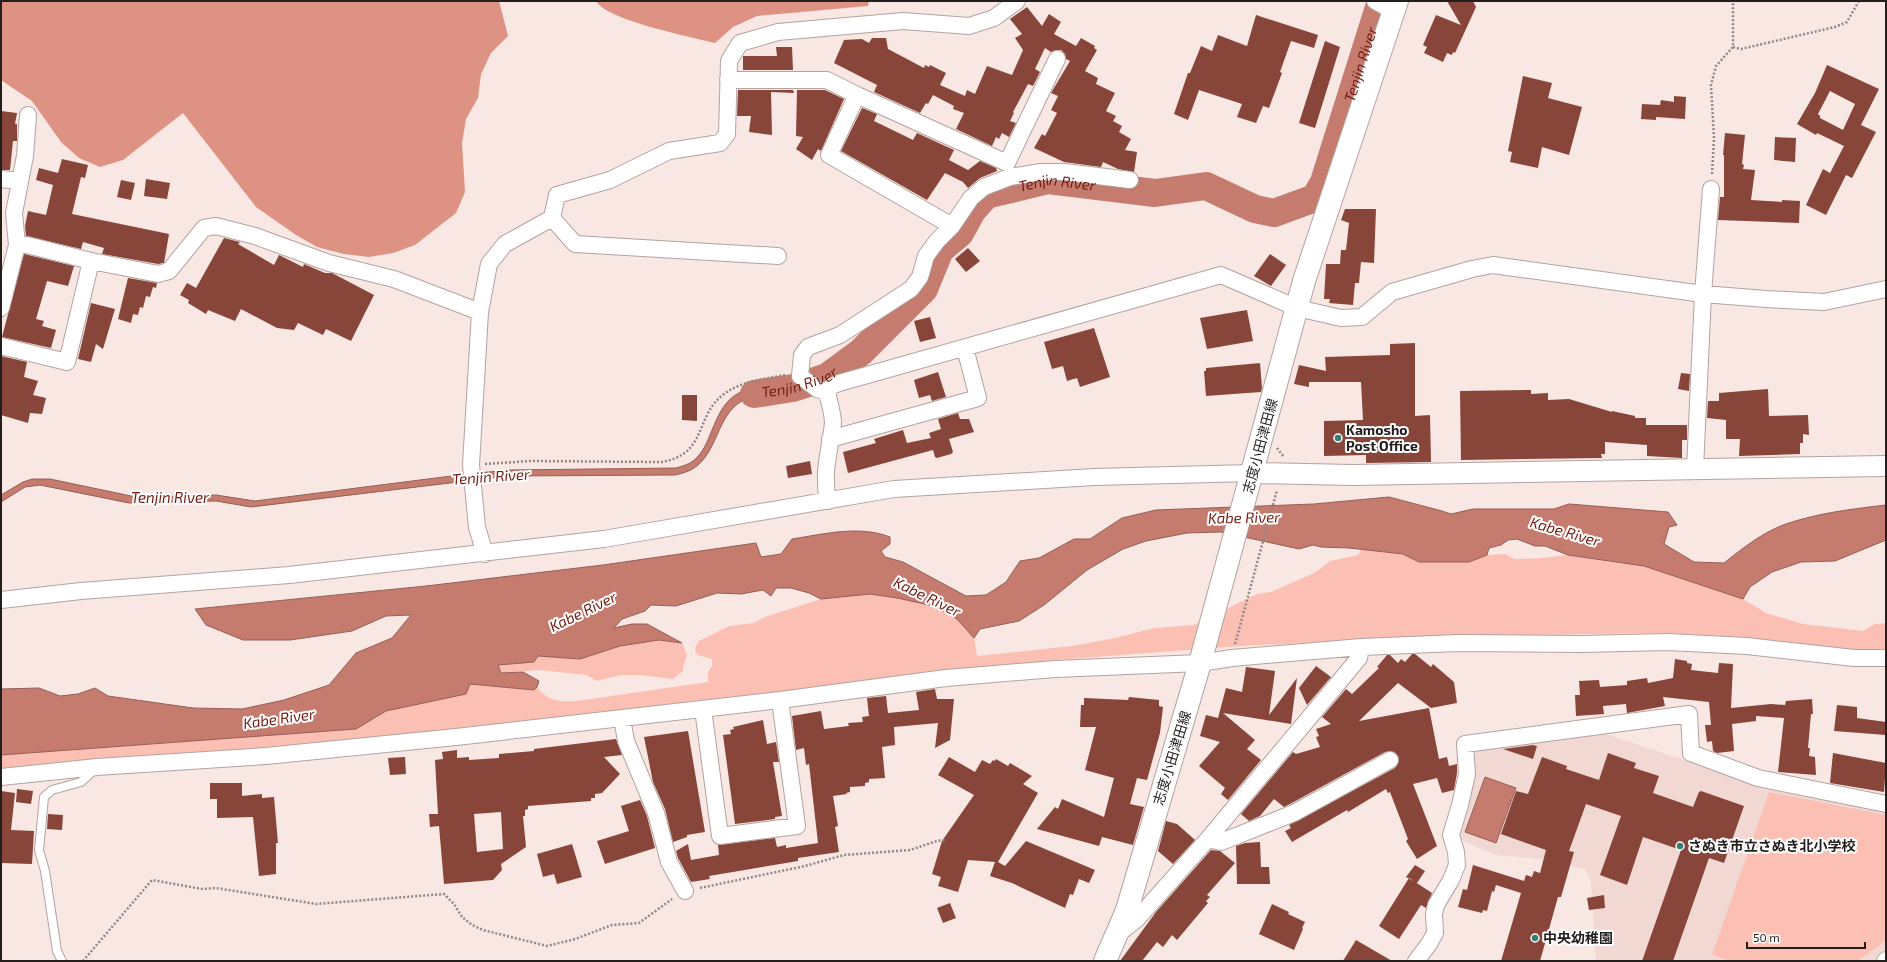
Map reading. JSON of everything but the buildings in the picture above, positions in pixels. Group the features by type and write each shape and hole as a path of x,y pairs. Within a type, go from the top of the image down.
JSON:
{"main road":[{"name":"志度小田津田線","path":"1104,961 1118,934 1127,910 1202,659 1304,281 1385,5"}],"street":[{"path":"484,554 477,527 471,473 480,312 489,264 505,244 552,218 557,195 610,180 669,151 720,143 726,134 729,61 740,43 778,32 903,21 969,26 994,18 1017,1"},
{"path":"828,501 825,486 826,457 833,421 802,354 808,347 840,335 911,289 920,277 926,256 937,241 952,226 971,198 1008,170 1057,59"},
{"path":"728,80 827,80 1008,170 1065,172 1130,180"},
{"path":"857,95 829,155 952,226"},
{"path":"1,308 18,245 14,213 25,156 28,115"},
{"path":"1,179 20,181"},
{"path":"1695,469 1703,294 1711,189"},
{"path":"552,218 575,244 778,256"},
{"path":"18,245 27,245 91,261 158,274 169,271 204,228 216,226 255,236 330,263 394,279 480,312"},
{"path":"1,346 67,362 91,261"},
{"path":"817,388 832,386 839,382 966,354 1221,275 1297,308 1341,318 1362,317 1392,292 1472,269 1493,265 1703,294 1824,302 1886,289"},
{"path":"830,439 978,398 966,354"},
{"path":"1,600 81,591 290,576 484,554 604,539 894,489 968,483 1094,477 1250,480 1353,475 1886,466"},
{"path":"1,777 98,767 266,756 703,709 946,678 1055,669 1232,658 1361,647 1458,643 1581,644 1667,642 1747,646 1854,658 1886,658"},
{"path":"1118,934 1137,919 1208,839 1359,658 1361,647"},
{"path":"1854,658 1872,667 1886,670"},
{"path":"703,709 720,836 797,826 780,700"},
{"path":"1416,961 1429,944 1435,933 1434,914 1436,904 1451,880 1456,865 1456,852 1451,835 1467,774 1465,744 1689,714 1690,753 1758,778 1886,804"},
{"path":"622,718 626,741 656,813 669,862 685,892"},
{"path":"1208,839 1221,842 1294,813 1390,760"}],"lane":[{"path":"62,961 57,951 45,871 39,850 44,797 52,790 81,782 98,767"}],"path":[{"path":"1711,189 1714,138 1711,85 1716,66 1733,47 1733,1"},
{"path":"1733,47 1741,49 1835,27 1847,22 1859,1"},
{"path":"471,473 530,461 661,462 675,460 687,452 698,436 714,403 724,393 743,383 817,388"},
{"path":"1235,644 1278,487"},
{"path":"83,961 152,880 202,889 216,888 316,904 444,894 454,904 462,917 472,925 483,930 547,946 575,939 612,925 639,923 685,892 805,866 844,855 910,850 937,841 946,840"}],"shaded area":[{"path":"1,1 499,1 508,36 491,53 481,74 478,98 466,119 462,143 465,192 456,213 415,245 393,253 369,257 344,254 317,247 296,235 256,207 183,113 123,160 100,167 79,158 61,142 32,101 1,80"},
{"path":"596,1 869,1 868,6 757,16 733,27 715,43 650,27 615,15 603,8"},
{"path":"1362,549 1403,554 1419,562 1469,562 1487,555 1505,554 1514,559 1568,555 1644,566 1743,599 1766,613 1803,624 1863,631 1875,624 1886,623 1886,651 1854,651 1748,638 1665,633 1459,636 1240,646 1057,660 710,703 266,752 1,771 1,755 373,720 386,711 466,694 470,684 534,690 537,687 546,696 555,700 577,701 708,682 708,672 712,666 712,659 697,655 695,648 699,641 729,626 754,623 765,617 821,599 870,594 934,606 958,619 974,638 977,656 1072,646 1115,638 1154,628 1194,625 1257,594 1271,592 1316,572 1330,561 1358,555"},
{"path":"659,640 682,643 687,655 683,671 673,679 640,675 620,675 597,681 586,675 539,670 501,673 498,664 534,662 538,656 580,659 620,646"},
{"name":"さぬき市立さぬき北小学校","path":"1600,732 1762,786 1886,811 1886,955 1879,961 1596,961 1591,881 1585,869 1541,859 1495,855 1455,837 1473,748"},
{"path":"1769,792 1886,815 1886,940 1858,961 1730,961 1712,955"}],"water":[{"path":"790,381 792,391 756,396 746,399 737,405 724,420 710,449 698,465 684,473 675,475 508,476 251,507 216,501 129,503 40,485 25,487 1,502 1,495 23,482 32,479 50,479 131,496 216,495 255,501 467,474 510,470 676,468 689,464 699,455 709,438 721,411 734,396 754,387"},
{"name":"Kabe River","path":"1389,497 1451,514 1473,509 1554,509 1569,504 1668,512 1677,525 1669,527 1664,544 1694,562 1724,563 1761,536 1778,527 1798,520 1835,512 1886,505 1886,540 1835,561 1801,562 1772,572 1750,587 1743,599 1644,566 1568,555 1545,546 1535,546 1517,539 1508,540 1501,545 1489,548 1487,555 1469,562 1419,562 1403,554 1313,545 1299,549 1221,532 1187,533 1146,541 1123,549 1087,570 1044,605 1019,621 980,629 974,638 957,619 934,606 897,598 870,594 821,599 809,593 791,588 776,588 771,596 763,590 741,594 717,593 676,606 651,605 645,611 622,619 614,628 632,624 647,624 682,643 659,640 620,646 580,659 538,656 534,662 498,665 501,673 523,672 539,681 534,690 470,684 466,694 386,711 356,729 1,755 1,689 39,688 60,696 78,694 95,688 108,696 193,708 242,709 284,700 329,685 356,653 392,638 411,615 386,616 352,631 290,640 243,640 206,625 195,609 426,586 603,565 756,543 761,557 781,554 792,539 829,533 854,531 878,533 890,537 890,544 881,551 885,557 903,562 966,596 986,595 1006,582 1020,561 1039,558 1074,539 1090,539 1122,518 1156,510 1314,504"},
{"path":"1485,777 1516,788 1496,843 1465,832"}],"waterway":[{"name":"Tenjin River","path":"754,394 793,388 827,377 861,352 924,289 940,250 960,233 972,211 986,195 1048,180 1155,193 1206,186 1255,209 1274,213 1315,198 1324,182 1381,1"}],"place":[{"name":"Kamosho Post Office","path":"1338,438"},
{"name":"さぬき市立さぬき北小学校","path":"1680,846"},
{"name":"中央幼稚園","path":"1535,938"}]}
